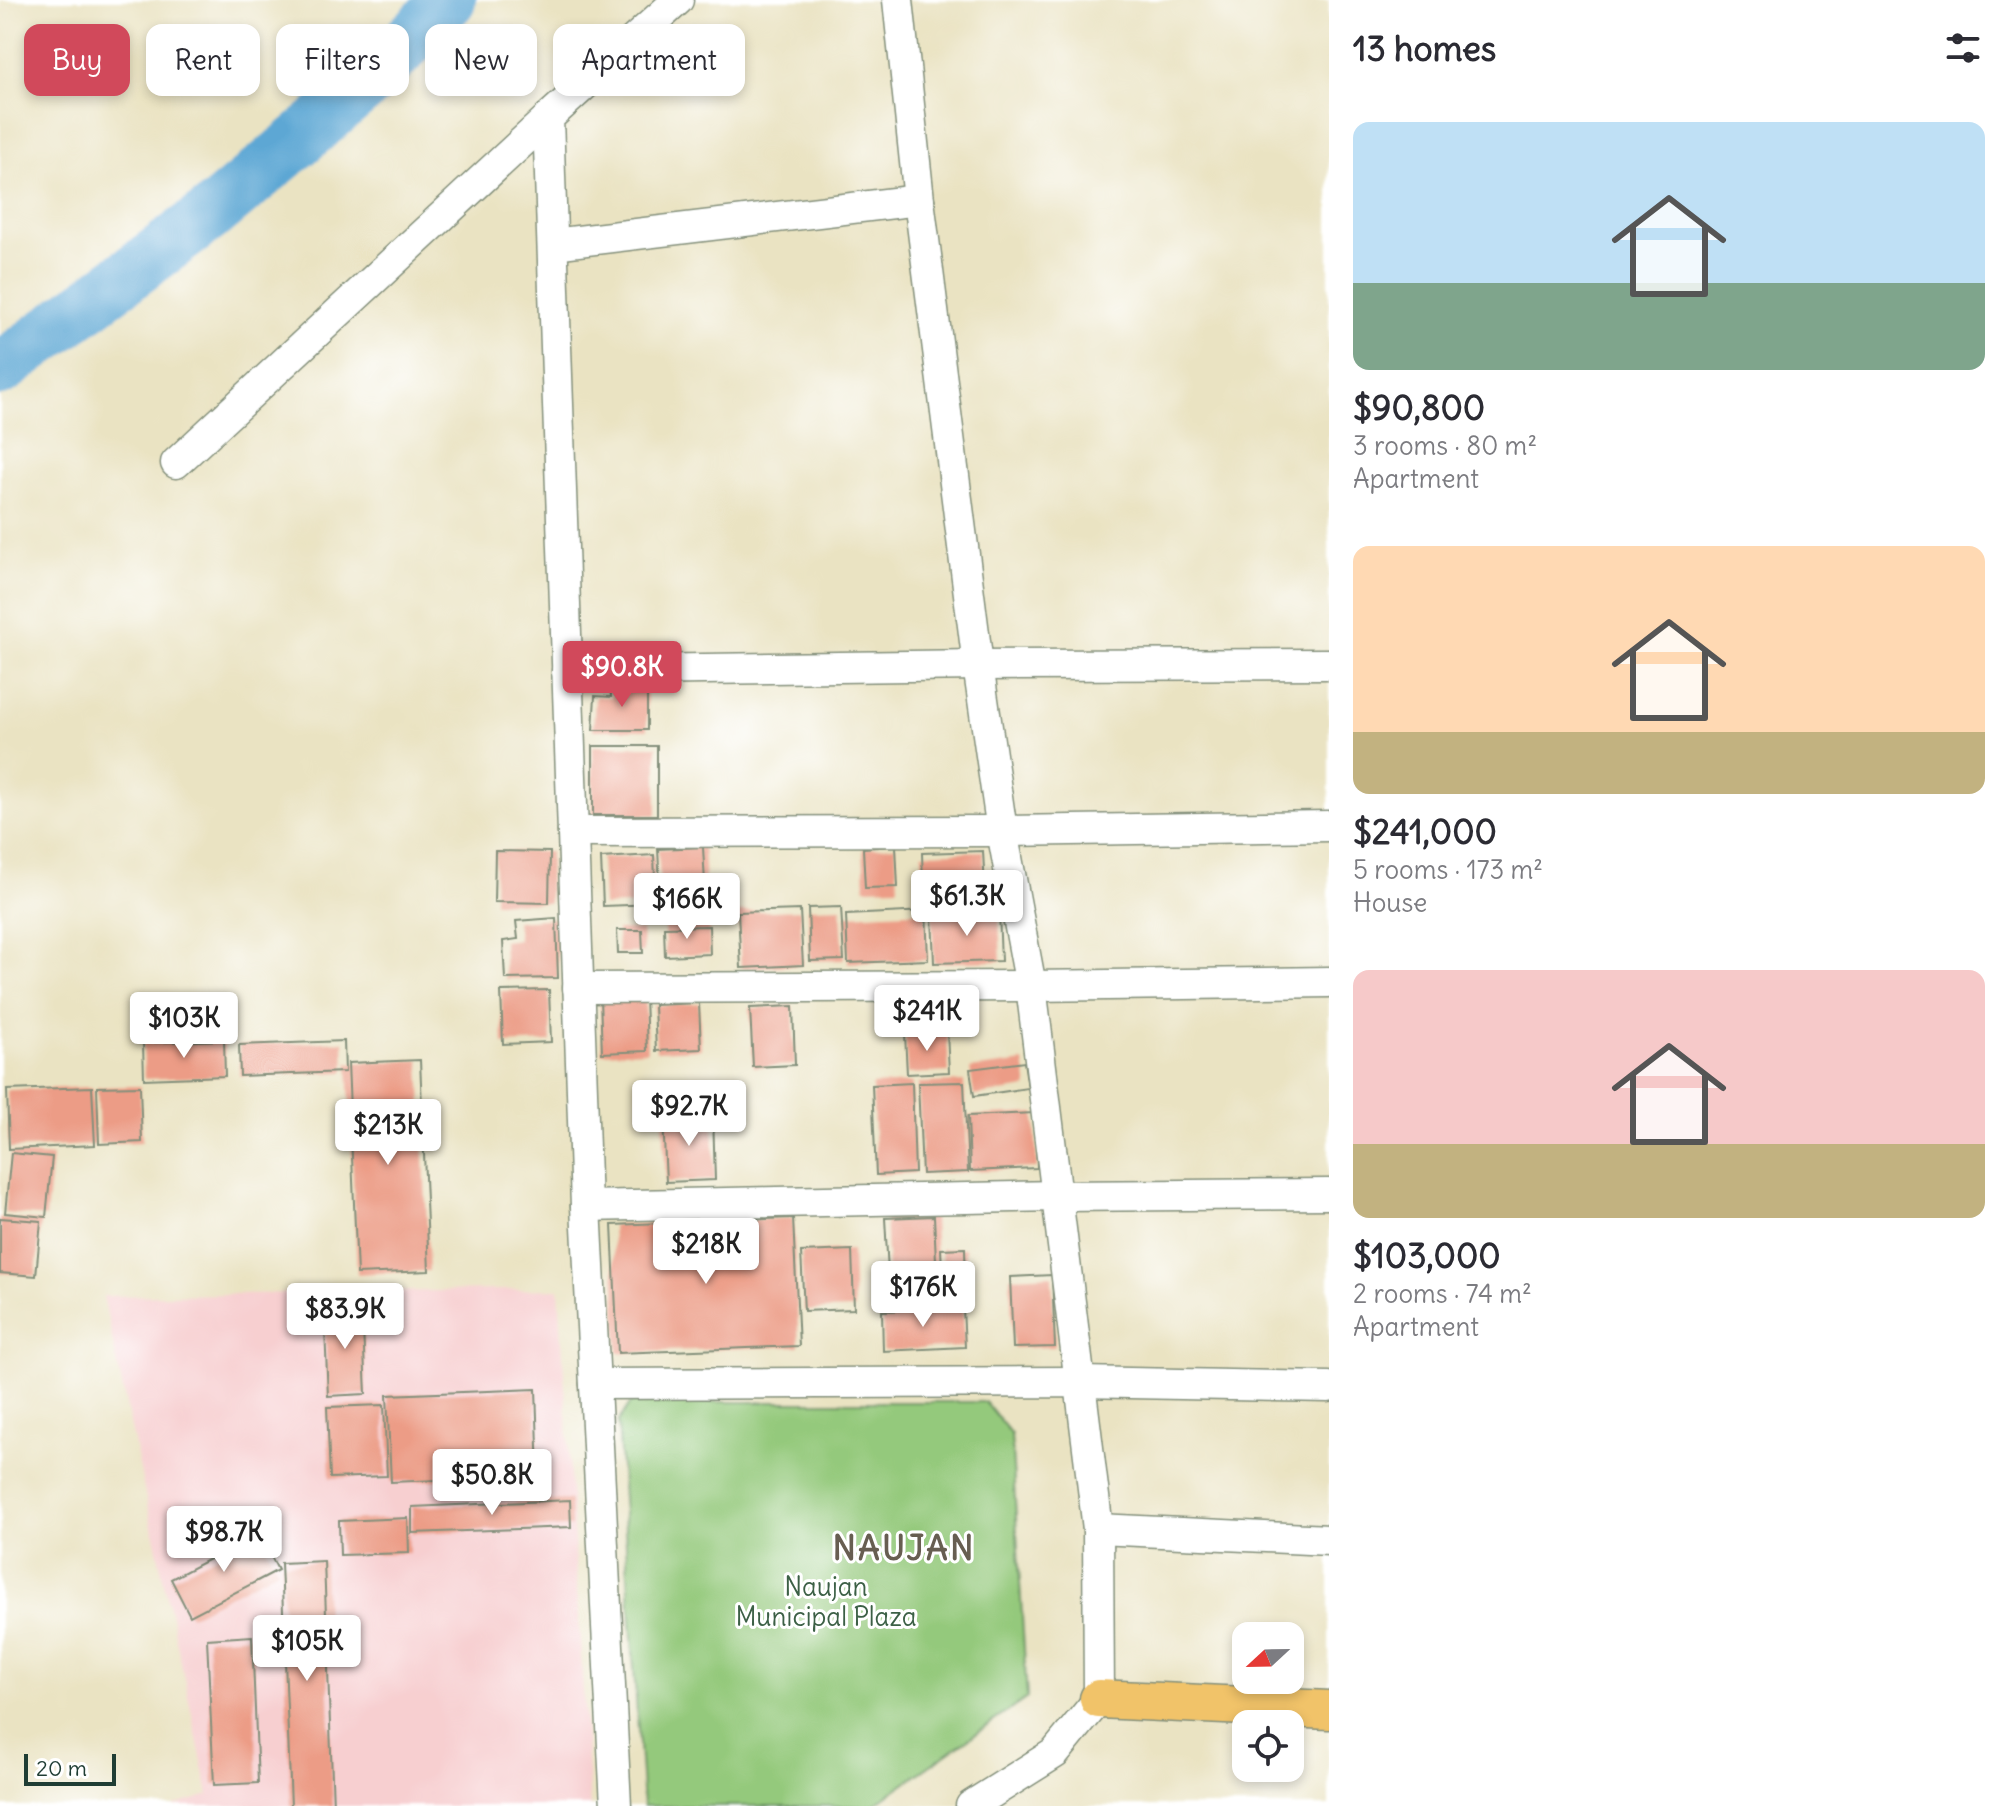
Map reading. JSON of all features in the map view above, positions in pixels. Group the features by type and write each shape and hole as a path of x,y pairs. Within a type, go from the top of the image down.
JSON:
{"main road":[{"path":"1099,1699 1329,1710"}],"street":[{"path":"176,463 678,0"},
{"path":"898,0 919,200 978,665 1002,831 1031,986 1098,1529 1099,1699 1055,1753 971,1806"},
{"path":"548,118 586,1206 616,1806"},
{"path":"553,244 919,200"},
{"path":"567,671 1329,664"},
{"path":"573,832 1002,831 1329,826"},
{"path":"578,988 1329,982"},
{"path":"586,1206 1329,1194"},
{"path":"595,1384 1080,1382 1329,1387"},
{"path":"1098,1529 1329,1540"}],"shaded area":[{"path":"559,1289 590,1806 173,1806 209,1795 103,1296"}],"green space":[{"name":"Naujan Municipal Plaza","path":"631,1402 985,1402 1011,1434 1027,1698 872,1806 643,1806 618,1422"}],"building":[{"path":"610,685 647,687 647,730 593,730 595,696 611,697"},
{"path":"593,746 657,746 657,815 593,815"},
{"path":"896,846 898,887 865,888 863,848"},
{"path":"703,847 706,902 661,904 658,849"},
{"path":"495,851 550,852 549,903 494,902"},
{"path":"983,851 986,908 924,910 922,853"},
{"path":"654,855 656,904 603,906 601,858"},
{"path":"841,907 844,960 810,961 808,908"},
{"path":"800,910 803,965 741,968 738,912"},
{"path":"926,911 928,960 848,963 846,915"},
{"path":"999,912 1001,961 934,963 932,915"},
{"path":"556,918 558,978 505,979 503,941 518,939 516,921"},
{"path":"709,926 710,954 665,956 664,927"},
{"path":"617,930 642,930 643,953 618,953"},
{"path":"549,990 551,1042 503,1044 501,991"},
{"path":"645,996 647,1051 602,1053 600,998"},
{"path":"699,1003 701,1049 656,1051 654,1005"},
{"path":"793,1006 795,1065 753,1067 750,1008"},
{"path":"947,1032 949,1072 907,1074 905,1034"},
{"path":"224,1040 225,1076 144,1079 143,1043"},
{"path":"344,1041 345,1072 240,1076 239,1045"},
{"path":"420,1060 429,1271 357,1274 348,1063"},
{"path":"1024,1062 1028,1088 974,1096 970,1069"},
{"path":"964,1082 968,1172 922,1174 918,1083"},
{"path":"912,1083 915,1173 876,1175 872,1085"},
{"path":"140,1086 142,1142 99,1144 97,1087"},
{"path":"92,1087 95,1145 9,1149 7,1090"},
{"path":"1035,1113 1037,1168 970,1171 968,1116"},
{"path":"713,1115 715,1180 666,1182 663,1117"},
{"path":"11,1153 52,1157 46,1217 5,1213"},
{"path":"934,1216 938,1306 890,1308 885,1218"},
{"path":"0,1218 41,1221 36,1276 0,1273"},
{"path":"793,1218 799,1346 618,1353 612,1225"},
{"path":"965,1248 966,1288 943,1289 941,1249"},
{"path":"852,1250 854,1309 804,1311 801,1252"},
{"path":"1052,1275 1055,1347 1013,1348 1010,1277"},
{"path":"362,1307 366,1394 328,1396 324,1308"},
{"path":"963,1308 965,1347 883,1351 882,1311"},
{"path":"536,1389 539,1476 391,1482 387,1395"},
{"path":"384,1405 387,1476 330,1478 327,1407"},
{"path":"570,1500 571,1527 412,1533 412,1507"},
{"path":"408,1518 409,1553 340,1555 339,1521"},
{"path":"259,1533 278,1570 190,1616 171,1579"},
{"path":"324,1561 333,1806 291,1806 281,1563"},
{"path":"252,1636 258,1783 214,1785 207,1639"}],"waterway":[{"path":"0,369 215,211 364,86 449,0"}],"district":[{"name":"NAUJAN","path":"904,1547"}]}
